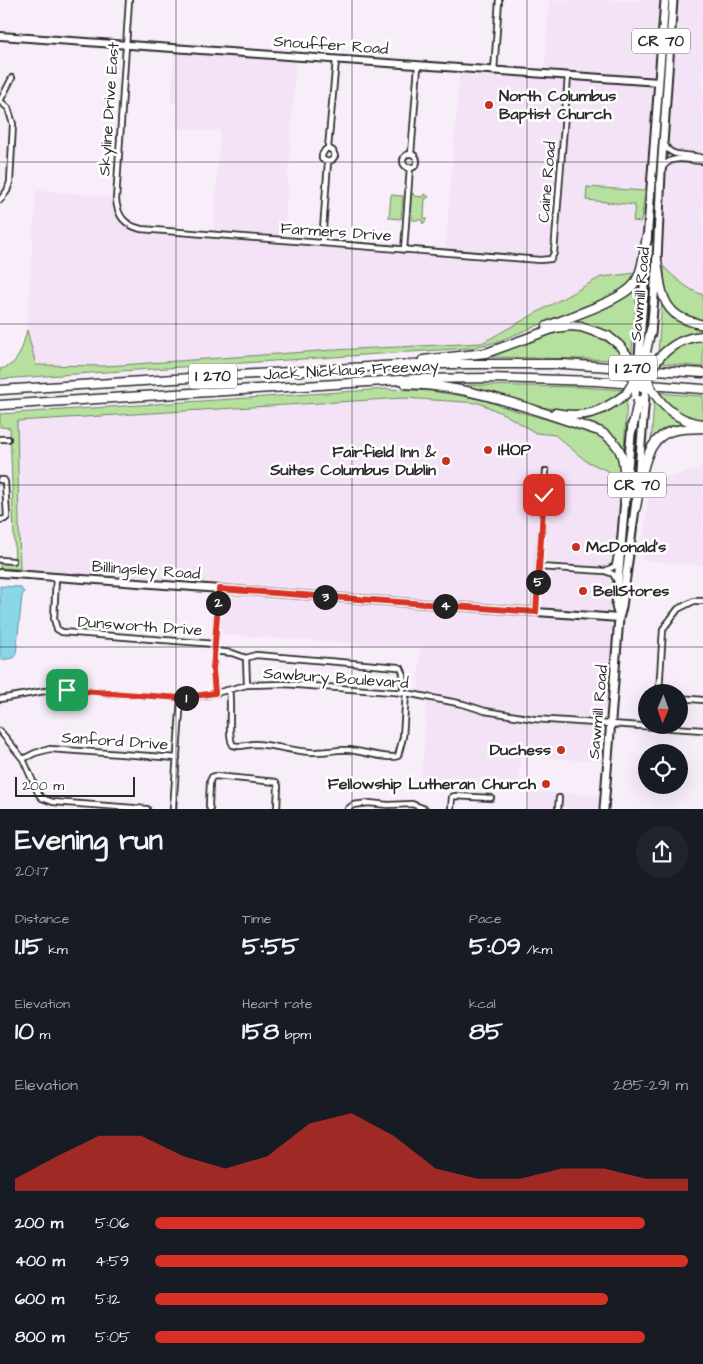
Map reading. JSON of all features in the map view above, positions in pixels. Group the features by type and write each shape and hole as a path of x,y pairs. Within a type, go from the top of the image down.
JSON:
{"highway":[{"path":"506,345 522,336 624,294 637,279 647,236"},
{"path":"657,260 660,286 669,308 680,317 703,326"},
{"path":"389,365 486,352 555,328 581,327 608,336 619,344 627,355 641,387 641,398 632,430"},
{"path":"651,329 643,354 643,364 650,388 670,412 680,418 703,426"},
{"path":"641,387 659,358 680,342 703,336"},
{"name":"Jack Nicklaus Freeway","path":"0,390 389,365 563,364 703,373"},
{"path":"516,404 575,416 600,411 612,405 626,394 643,364"},
{"name":"Jack Nicklaus Freeway","path":"0,405 416,379 489,378 595,381 703,389"},
{"path":"337,384 418,384 481,393 599,431 610,436 621,452 625,504"},
{"path":"636,507 648,452 658,439 674,431 703,426"}],"main road":[{"name":"Sawmill Road","path":"641,398 647,377 643,354 647,236 664,0"},
{"name":"Sawmill Road","path":"651,329 673,0"},
{"name":"Snouffer Road","path":"0,36 659,82"},
{"path":"659,82 663,85 664,89 665,120"},
{"name":"Sawmill Road","path":"604,809 619,618 636,507 641,398 637,376 643,354"},
{"name":"Sawmill Road","path":"619,618 616,606 632,430"},
{"name":"Billingsley Road","path":"0,573 619,618"}],"street":[{"name":"Skyline Drive East","path":"122,218 117,210 116,200 129,0"},
{"path":"494,71 499,0"},
{"path":"328,148 336,60"},
{"path":"411,154 418,66"},
{"name":"Caine Road","path":"551,259 554,253 568,76"},
{"path":"0,200 7,191 10,182 13,124 8,108 0,101 12,78"},
{"path":"664,134 666,147 669,152 697,156 703,159"},
{"path":"328,148 323,151 322,155 322,159 328,162"},
{"path":"328,148 333,151 335,156 328,162"},
{"path":"410,167 414,166 417,162 416,156 411,154"},
{"path":"410,167 405,164 404,160 407,155 411,154"},
{"path":"661,173 665,164 670,160 703,159"},
{"path":"322,243 328,162"},
{"path":"404,250 410,167"},
{"name":"Farmers Drive","path":"122,218 128,224 141,229 540,260 551,259"},
{"path":"0,440 8,440"},
{"path":"536,612 546,471"},
{"path":"0,480 5,482 7,517 0,520"},
{"path":"605,571 615,566 618,547 622,540"},
{"path":"0,560 13,561"},
{"path":"539,567 605,571 612,574 618,583"},
{"name":"Dunsworth Drive","path":"56,577 54,619 57,629 62,632 215,644"},
{"path":"215,693 213,670 219,589"},
{"path":"660,684 663,630 678,608 684,604 703,600"},
{"path":"214,652 232,653 246,658 256,655 398,666 403,673 402,745 398,756 392,758 362,751 311,752 254,744 232,745 230,741 231,712 229,690"},
{"path":"246,658 247,685"},
{"name":"Sawbury Boulevard","path":"0,699 45,691 67,690 181,698 215,693 247,685 284,684 404,693 463,704 485,711 534,719 638,726"},
{"path":"173,809 181,698"},
{"path":"688,699 703,700"},
{"name":"Sawbury Boulevard","path":"688,729 703,730"},
{"path":"0,731 23,759 36,791 42,798 53,802 147,809"},
{"name":"Sanford Drive","path":"23,759 42,751 57,749 177,758"},
{"path":"210,809 208,806 212,777 215,776 276,782 278,786 276,809"},
{"path":"452,809 452,797 454,796 492,798"},
{"path":"558,809 559,798"},
{"path":"348,809 354,805 369,803 388,805 412,804 425,809"}],"shaded area":[{"path":"549,0 661,0 645,234 636,273 601,277 482,343 333,350 107,366 35,365 27,330 36,190 115,197 116,211 119,218 130,227 213,234 220,131 176,128 178,103 171,103 175,47 296,56 284,240 445,252 460,67 544,73"},
{"path":"678,0 703,0 703,295 678,282 664,267 667,143"},
{"path":"404,398 479,403 506,415 536,433 555,435 586,461 621,477 625,504 608,762 521,756 519,790 421,784 427,698 418,696 420,648 216,634 219,589 21,575 17,421"},
{"path":"703,465 703,566 641,560 650,482 694,470"},
{"path":"529,791 605,796 604,809 528,809"}],"green space":[{"path":"587,187 645,191 641,222 633,221 635,205 586,200"},
{"path":"410,193 413,193 414,196 424,197 425,194 429,197 425,199 424,218 427,219 423,224 422,220 412,220 412,214 409,212"},
{"path":"391,195 403,196 401,219 389,218"},
{"path":"664,267 682,283 703,295 703,322 682,313 670,304 665,290"},
{"path":"636,273 634,279 624,290 497,342 470,348 0,379 0,369 12,364 16,359 22,349 27,330 36,365 107,366 333,350 482,343 601,277"},
{"path":"637,285 632,353 618,339 603,330 585,324 565,322 621,300"},
{"path":"662,300 675,316 703,329 703,333 677,339 658,353"},
{"path":"575,330 604,340 626,360 491,357 490,355 553,333"},
{"path":"703,340 703,367 661,363 664,358 679,347"},
{"path":"461,386 579,387 624,390 611,402 602,407 570,411 532,405"},
{"path":"387,389 432,391 480,399 598,434 605,438 617,451 621,477 586,461 555,435 536,433 506,415 479,403 404,398 17,421 20,569 0,568 0,563 15,564 10,428 0,427 0,414"},
{"path":"659,392 703,396 703,420 689,417 672,408"},
{"path":"627,399 624,450 612,434 579,422 606,413"},
{"path":"654,401 675,419 689,427 651,444"}],"water":[{"path":"0,586 20,587 24,592 16,655 14,658 0,660"}],"place":[{"name":"North Columbus Baptist Church","path":"489,105"},
{"name":"IHOP","path":"488,450"},
{"name":"Fairfield Inn & Suites Columbus Dublin","path":"446,461"},
{"name":"McDonald's","path":"576,547"},
{"name":"BellStores","path":"583,591"},
{"name":"Duchess","path":"561,750"},
{"name":"Fellowship Lutheran Church","path":"546,784"}],"route":[{"path":"67,690 181,698 215,693 213,670 219,589 536,612 544,495"}]}
